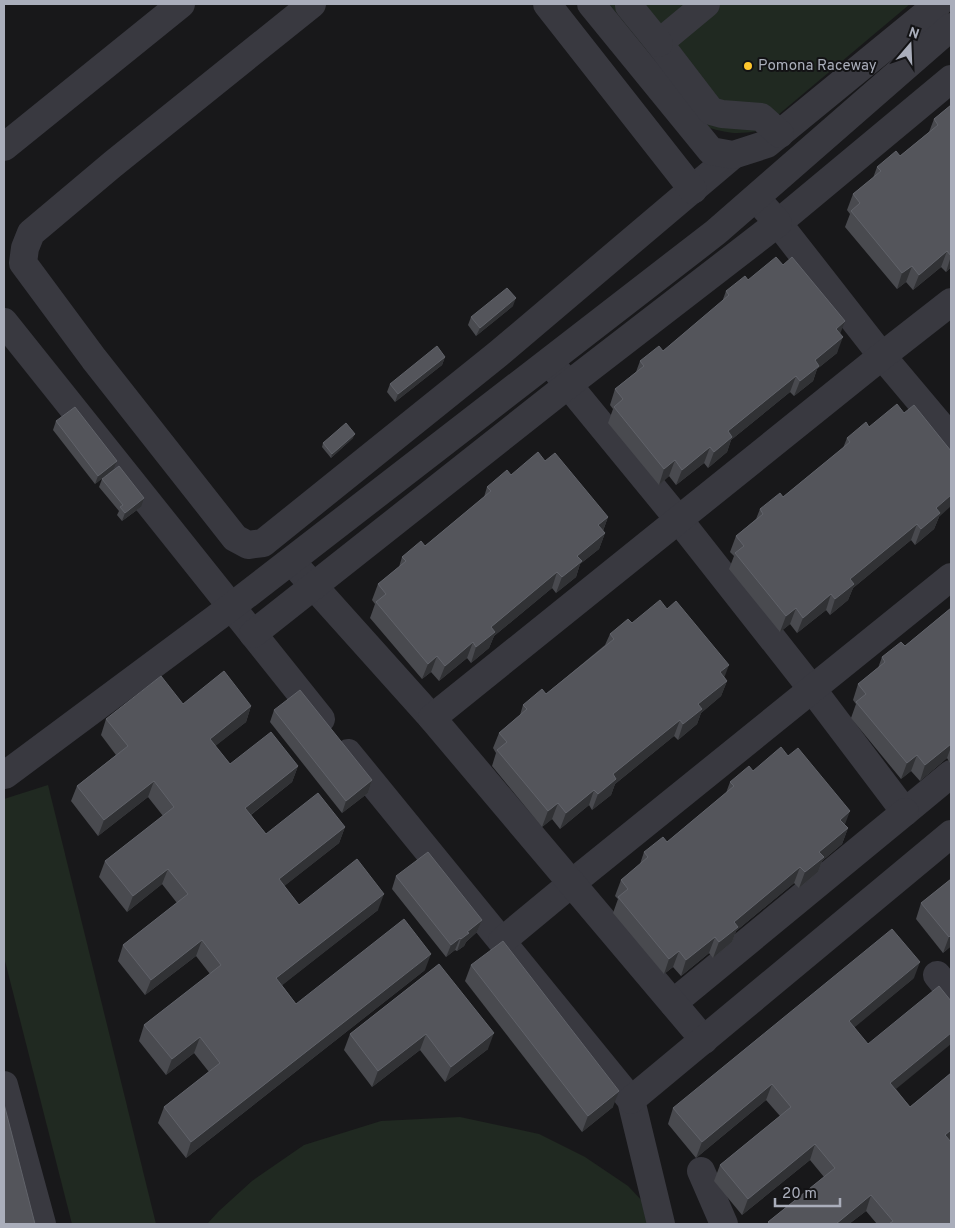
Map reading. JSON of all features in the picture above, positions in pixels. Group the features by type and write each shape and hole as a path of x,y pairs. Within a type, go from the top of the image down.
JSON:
{"lane":[{"path":"4,147 181,4"},
{"path":"312,4 113,164 31,233 25,248 23,262 94,359 235,538 248,545 263,544 498,354 694,190 733,155 767,144 938,4"},
{"path":"548,4 694,190"},
{"path":"591,4 711,151 733,155"},
{"path":"659,43 706,4"},
{"path":"629,5 711,111 722,114 761,117 780,134"},
{"path":"5,775 231,607 716,232 951,27"},
{"path":"253,634 568,384 778,222 951,79"},
{"path":"756,198 778,222 882,356 951,438"},
{"path":"432,718 951,302"},
{"path":"4,322 231,607 631,1100 661,1224"},
{"path":"549,361 679,520 812,689 905,812"},
{"path":"291,560 432,718 704,1040"},
{"path":"502,942 572,883 951,577"},
{"path":"673,1003 951,774"},
{"path":"631,1100 951,834"},
{"path":"4,1085 42,1224"},
{"path":"701,1171 724,1224"}],"shaded area":[{"name":"Pomona Raceway","path":"609,4 910,4 759,131 740,133 710,128"},
{"path":"48,785 156,1224 72,1224 4,957 4,799"},
{"path":"460,1117 539,1134 585,1157 628,1186 664,1224 207,1224 252,1181 304,1145 381,1121"}],"building":[{"path":"951,105 951,256 947,251 919,275 912,266 902,273 851,211 860,203 853,194 881,171 877,167 896,151 900,156 938,125 934,119"},
{"path":"776,257 783,265 792,257 845,321 836,329 843,337 815,360 819,366 800,381 796,376 728,431 732,437 714,452 710,447 682,470 675,460 664,469 614,407 623,399 615,389 644,366 640,361 659,346 663,351 729,295 726,291 745,276 748,280"},
{"path":"507,288 516,298 480,328 471,317"},
{"path":"437,346 445,357 398,394 390,384"},
{"path":"897,404 904,413 914,405 951,451 951,495 936,508 940,513 921,529 917,524 850,579 854,584 835,599 831,594 803,618 796,608 786,616 735,553 744,546 736,536 763,514 760,509 780,493 783,497 850,442 847,438 866,422 869,427"},
{"path":"75,407 117,461 98,476 56,421"},
{"path":"346,423 355,434 332,454 323,443"},
{"path":"538,452 545,461 555,453 608,517 598,525 605,533 577,556 582,561 562,577 557,572 491,627 495,632 476,647 473,642 445,666 437,656 428,664 376,602 386,594 378,584 406,561 402,557 421,541 425,546 491,491 487,487 507,470 511,475"},
{"path":"119,466 144,498 125,513 120,507 123,505 102,479"},
{"path":"660,600 667,609 676,601 729,665 720,672 727,681 698,704 702,709 683,724 680,720 613,774 616,779 598,794 594,790 566,813 558,803 548,811 497,750 507,742 499,733 527,709 523,705 542,689 546,694 614,639 610,634 628,619 632,623"},
{"path":"951,608 951,744 925,765 917,755 907,763 856,702 866,694 858,684 885,662 882,657 901,642 905,646"},
{"path":"224,671 251,706 210,739 230,764 271,732 298,766 245,808 266,834 318,793 345,827 279,879 299,905 357,859 384,894 276,978 296,1004 404,919 431,954 191,1142 164,1107 220,1063 200,1037 172,1059 144,1025 221,965 202,940 151,980 123,945 188,894 168,869 133,896 105,861 174,807 154,781 104,820 77,786 128,746 106,719 161,676 183,704"},
{"path":"300,690 372,780 346,801 274,710"},
{"path":"781,747 788,756 798,748 850,811 840,820 848,828 819,852 824,857 805,872 800,867 734,922 738,927 719,942 715,937 686,960 679,951 669,959 618,897 628,889 621,880 648,857 644,852 663,837 667,842 734,786 730,782 749,766 753,771"},
{"path":"428,852 482,920 467,932 469,933 451,945 396,876"},
{"path":"951,879 951,935 949,937 921,903"},
{"path":"892,929 920,962 849,1021 868,1044 939,986 951,1001 951,1033 890,1083 910,1107 951,1073 951,1130 945,1135 951,1142 951,1224 889,1224 893,1221 871,1195 836,1224 770,1224 768,1222 835,1168 815,1144 748,1199 720,1165 791,1107 772,1084 702,1142 673,1108"},
{"path":"503,941 619,1091 588,1116 471,965"},
{"path":"439,964 494,1033 451,1067 426,1034 378,1071 350,1034"},
{"path":"4,1104 35,1224 4,1224"}],"place":[{"name":"Pomona Raceway","path":"748,66"}]}
